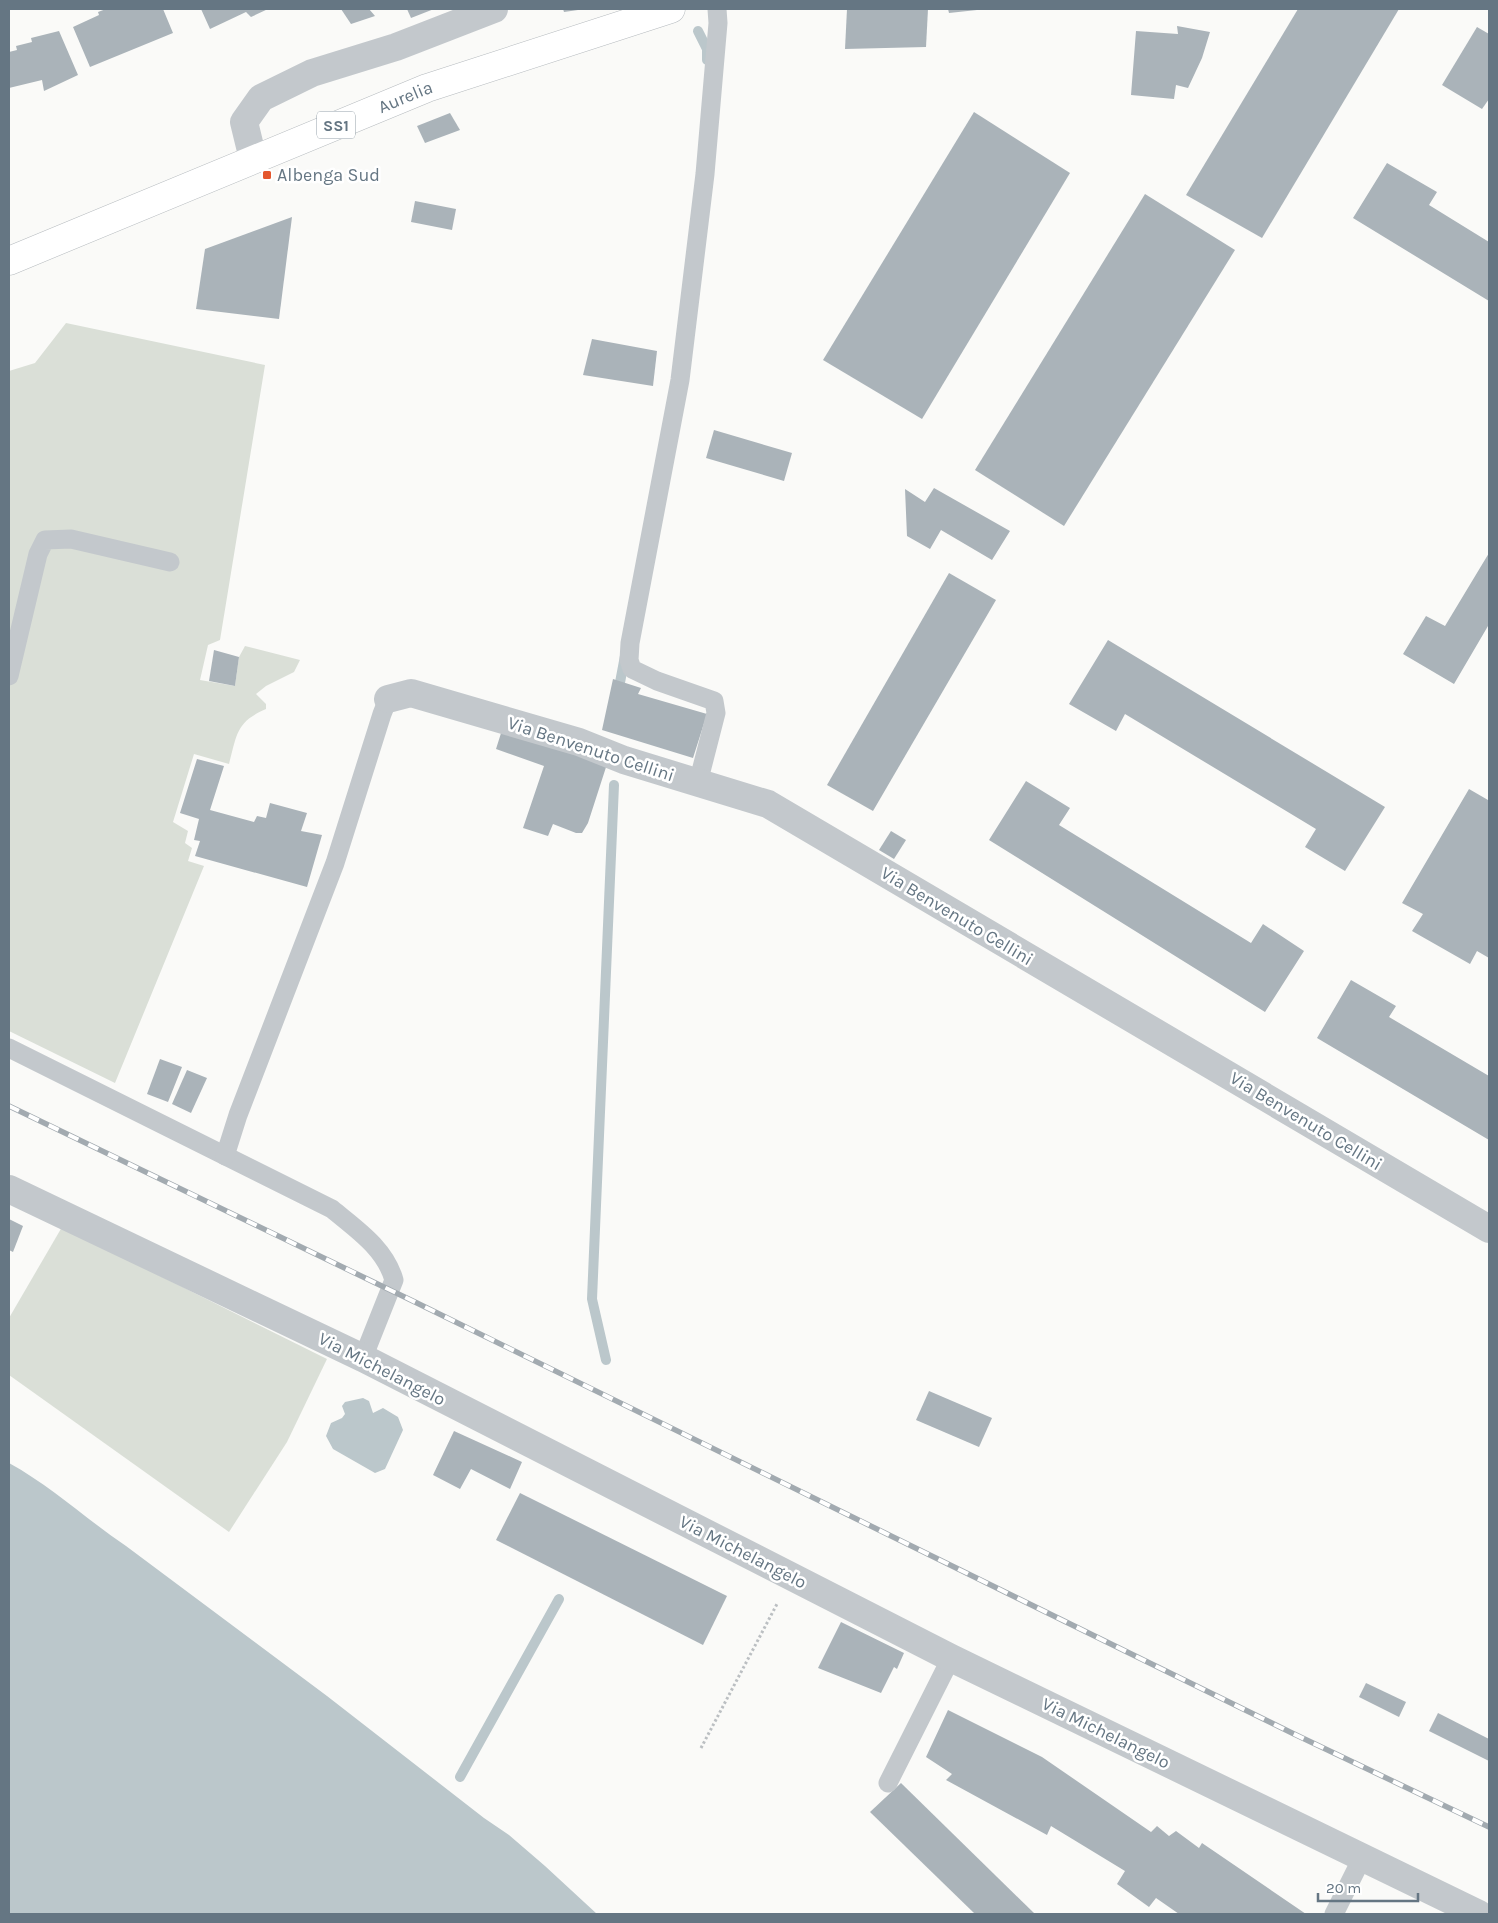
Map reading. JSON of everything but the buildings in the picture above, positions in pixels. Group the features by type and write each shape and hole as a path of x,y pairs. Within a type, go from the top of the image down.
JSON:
{"main road":[{"name":"Aurelia","path":"9,261 427,88 671,9"}],"street":[{"path":"253,159 244,122 262,98 312,73 396,47 494,9"},
{"name":"Via Benvenuto Cellini","path":"388,699 411,693 579,742 624,760 768,804 1489,1229"},
{"name":"Via Michelangelo","path":"9,1188 363,1358 945,1655 1479,1914"}],"lane":[{"path":"698,783 716,713 714,701 657,681 632,669 629,652 680,380 705,174 718,23 717,9"},
{"path":"9,676 38,554 45,540 71,539 170,562"},
{"path":"225,1156 238,1115 335,864 388,699"},
{"path":"9,1048 332,1209 368,1239 390,1266 394,1280 363,1358"},
{"path":"888,1783 945,1655"},
{"path":"1334,1914 1362,1858"}],"path":[{"path":"701,1748 791,1577"}],"shaded area":[{"path":"66,323 265,365 220,640 208,645 200,680 235,686 239,657 245,646 300,660 294,672 266,686 256,694 266,704 266,709 243,724 236,737 229,764 194,754 173,822 188,831 185,843 192,848 188,861 204,866 115,1083 9,1031 9,371 35,363"},
{"path":"62,1227 327,1359 287,1442 229,1532 9,1375 9,1318"},
{"path":"363,1398 369,1401 373,1413 383,1408 398,1417 403,1430 385,1469 375,1473 333,1449 326,1436 331,1423 342,1418 345,1414 342,1406 345,1402"},
{"path":"9,1463 54,1492 509,1835 597,1914 9,1914"}],"waterway":[{"path":"698,31 707,49 707,60"},
{"path":"618,693 625,656"},
{"path":"606,1360 592,1299 614,785"},
{"path":"460,1777 559,1599"}],"railway":[{"path":"9,1106 417,1303 1292,1733 1489,1827"}],"place":[{"name":"Albenga Sud","path":"267,175"}]}
